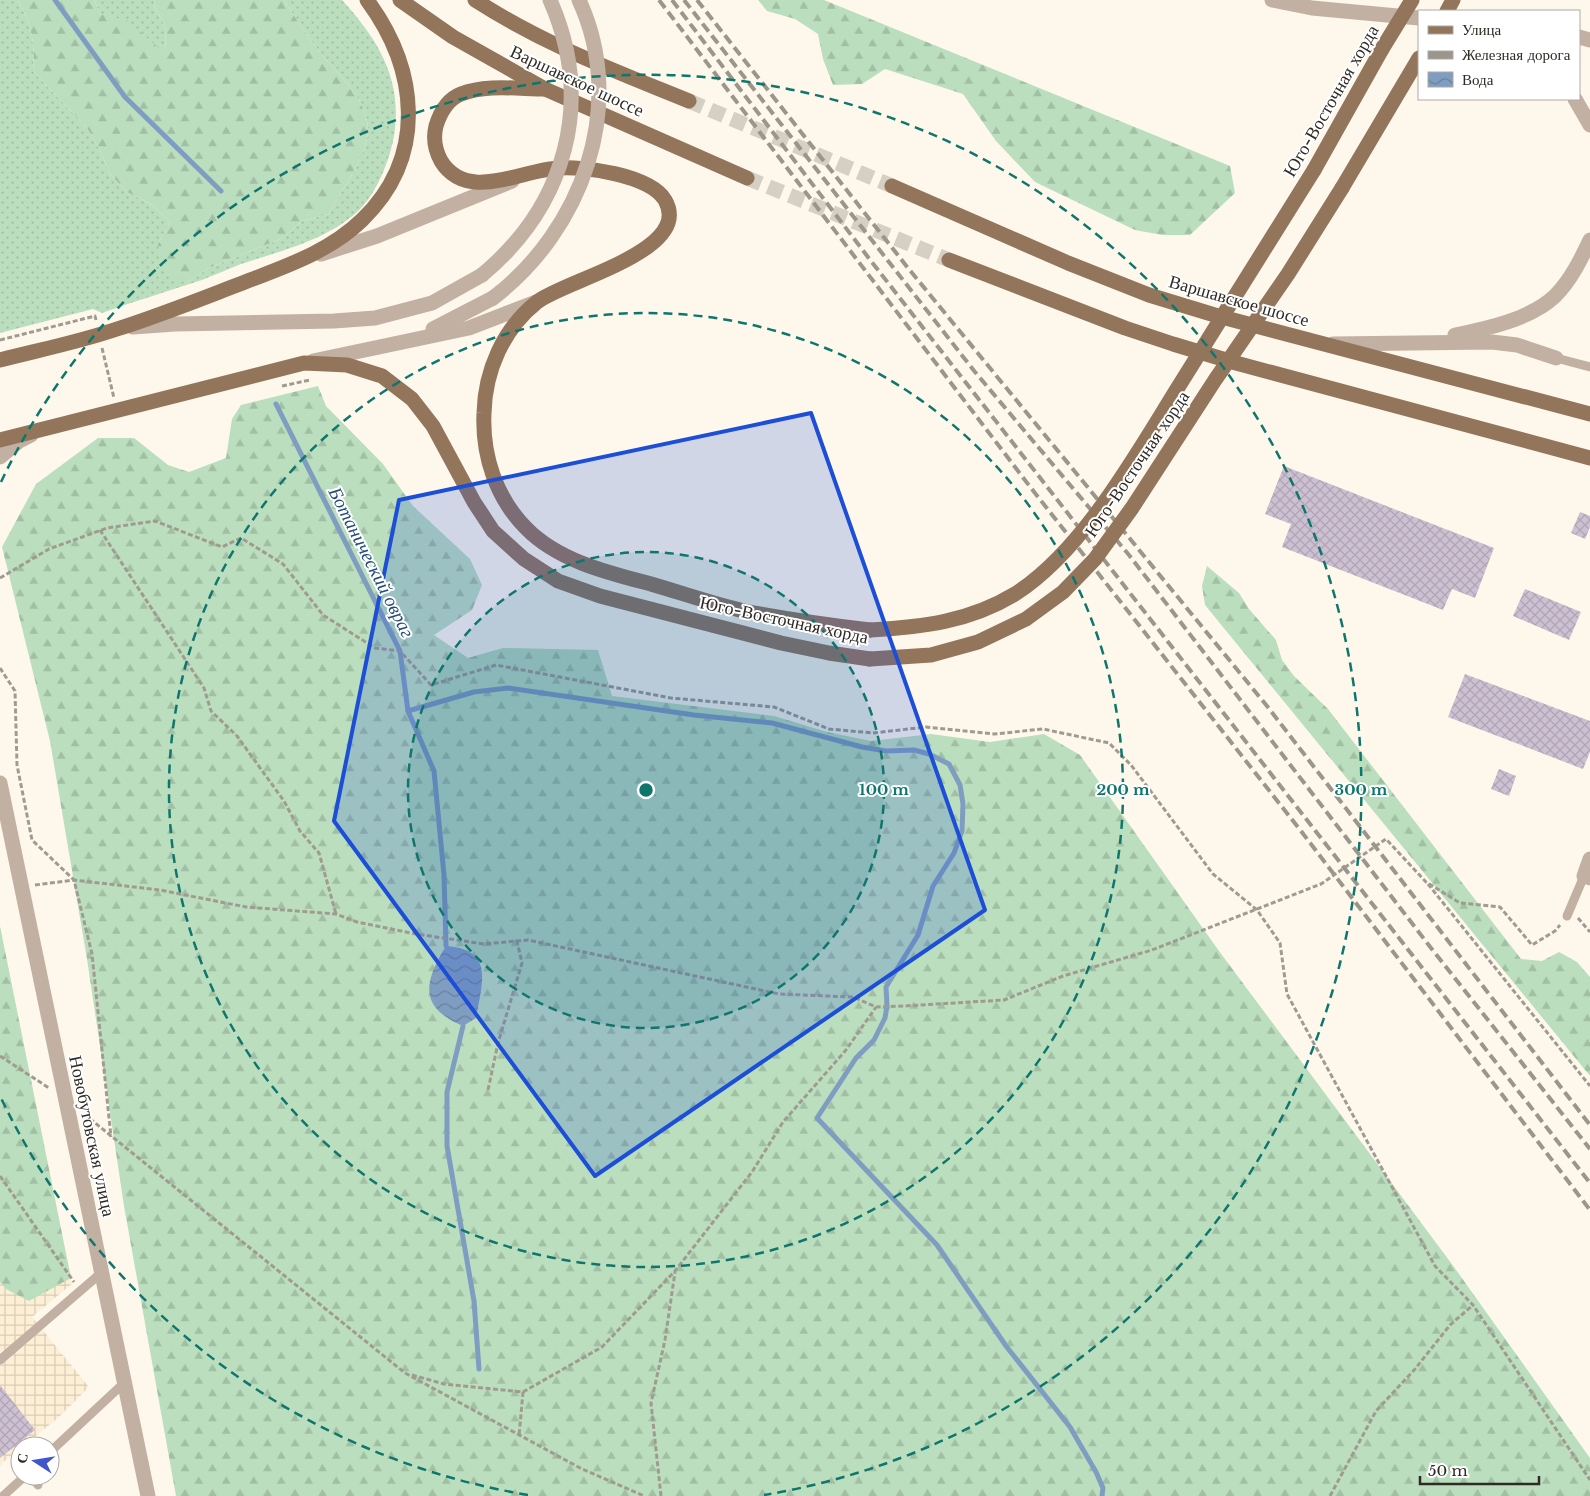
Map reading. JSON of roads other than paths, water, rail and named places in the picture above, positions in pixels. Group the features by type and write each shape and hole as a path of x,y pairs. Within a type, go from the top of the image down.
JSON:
{"main road":[{"path":"0,360 115,330 302,260 342,236 362,220 389,186 404,144 409,100 400,57 388,33 367,0"},
{"name":"Варшавское шоссе","path":"400,0 453,37 545,90 747,178"},
{"name":"Варшавское шоссе","path":"475,0 538,37 576,56 689,101"},
{"name":"Юго-Восточная хорда","path":"545,90 480,89 462,93 453,98 444,108 438,121 435,146 438,156 452,174 460,180 473,182 520,178 536,171 555,168 594,169 618,175 655,189 663,196 669,208 670,218 667,228 651,245 538,302 511,329 495,355 484,397 482,437 494,481 508,509 528,531 557,550 593,568 742,610 812,623 870,630 924,627 972,615 1015,594 1052,563 1106,499 1314,170 1382,49 1412,0"},
{"name":"Юго-Восточная хорда","path":"0,440 304,363 347,365 382,376 412,398 433,426 474,502 493,530 524,559 558,581 600,596 781,643 828,653 870,659 931,655 978,642 1026,619 1063,592 1095,559 1132,508 1288,274 1342,188 1418,60"},
{"name":"Варшавское шоссе","path":"892,186 1068,264 1149,295 1324,344 1590,414"},
{"path":"949,260 1125,328 1236,363 1590,458"}],"street":[{"path":"115,330 175,324 334,322 375,318 432,303 482,275 515,245 534,218 553,184 567,142 571,110 571,82 564,35 550,0"},
{"path":"392,344 442,325 494,298 514,282 551,240 566,218 586,170 596,127 598,80 589,28 579,0"},
{"path":"1272,0 1312,8 1418,18"},
{"path":"1576,100 1590,125"},
{"path":"302,260 377,236 520,178"},
{"path":"1419,342 1491,328 1528,312 1554,296 1577,267 1590,240"},
{"path":"304,363 468,328 538,302"},
{"path":"1324,344 1492,342 1517,345 1556,358"},
{"path":"0,457 19,441 53,428"},
{"name":"Новобутовская улица","path":"0,783 148,1496"},
{"path":"1587,877 1590,859"}],"lane":[{"path":"1556,358 1590,367"},
{"path":"1567,916 1587,877"},
{"path":"1,1357 101,1273"},
{"path":"60,1443 124,1383"},
{"path":"3,1496 14,1486"}],"water":[{"path":"446,946 462,949 472,954 479,961 482,970 481,992 476,1018 463,1026 448,1019 438,1011 432,1002 429,992 433,971"}],"waterway":[{"name":"Ботанический овраг","path":"55,0 125,97 221,191"},
{"name":"Ботанический овраг","path":"276,404 400,651 408,711 434,771 444,875 446,946"},
{"path":"408,711 474,692 508,688 694,715 772,723 862,747 886,751 914,750 929,754 949,764 960,785 963,804 962,831 954,853 933,886 918,935 886,987 887,1006 885,1018 874,1040 856,1058 817,1118 937,1245 1006,1346 1070,1427 1096,1472 1103,1488 1102,1496"},
{"path":"463,1026 447,1092 447,1146 474,1301 479,1369"}],"tunnel":[{"path":"689,101 892,186"},
{"path":"747,178 949,260"}],"railway":[{"path":"659,0 1031,488 1301,831 1590,1210"},
{"path":"672,0 871,261 1590,1183"},
{"path":"684,0 975,372 1129,555 1431,948 1590,1149"},
{"path":"697,0 908,268 1267,706 1590,1125"}]}
